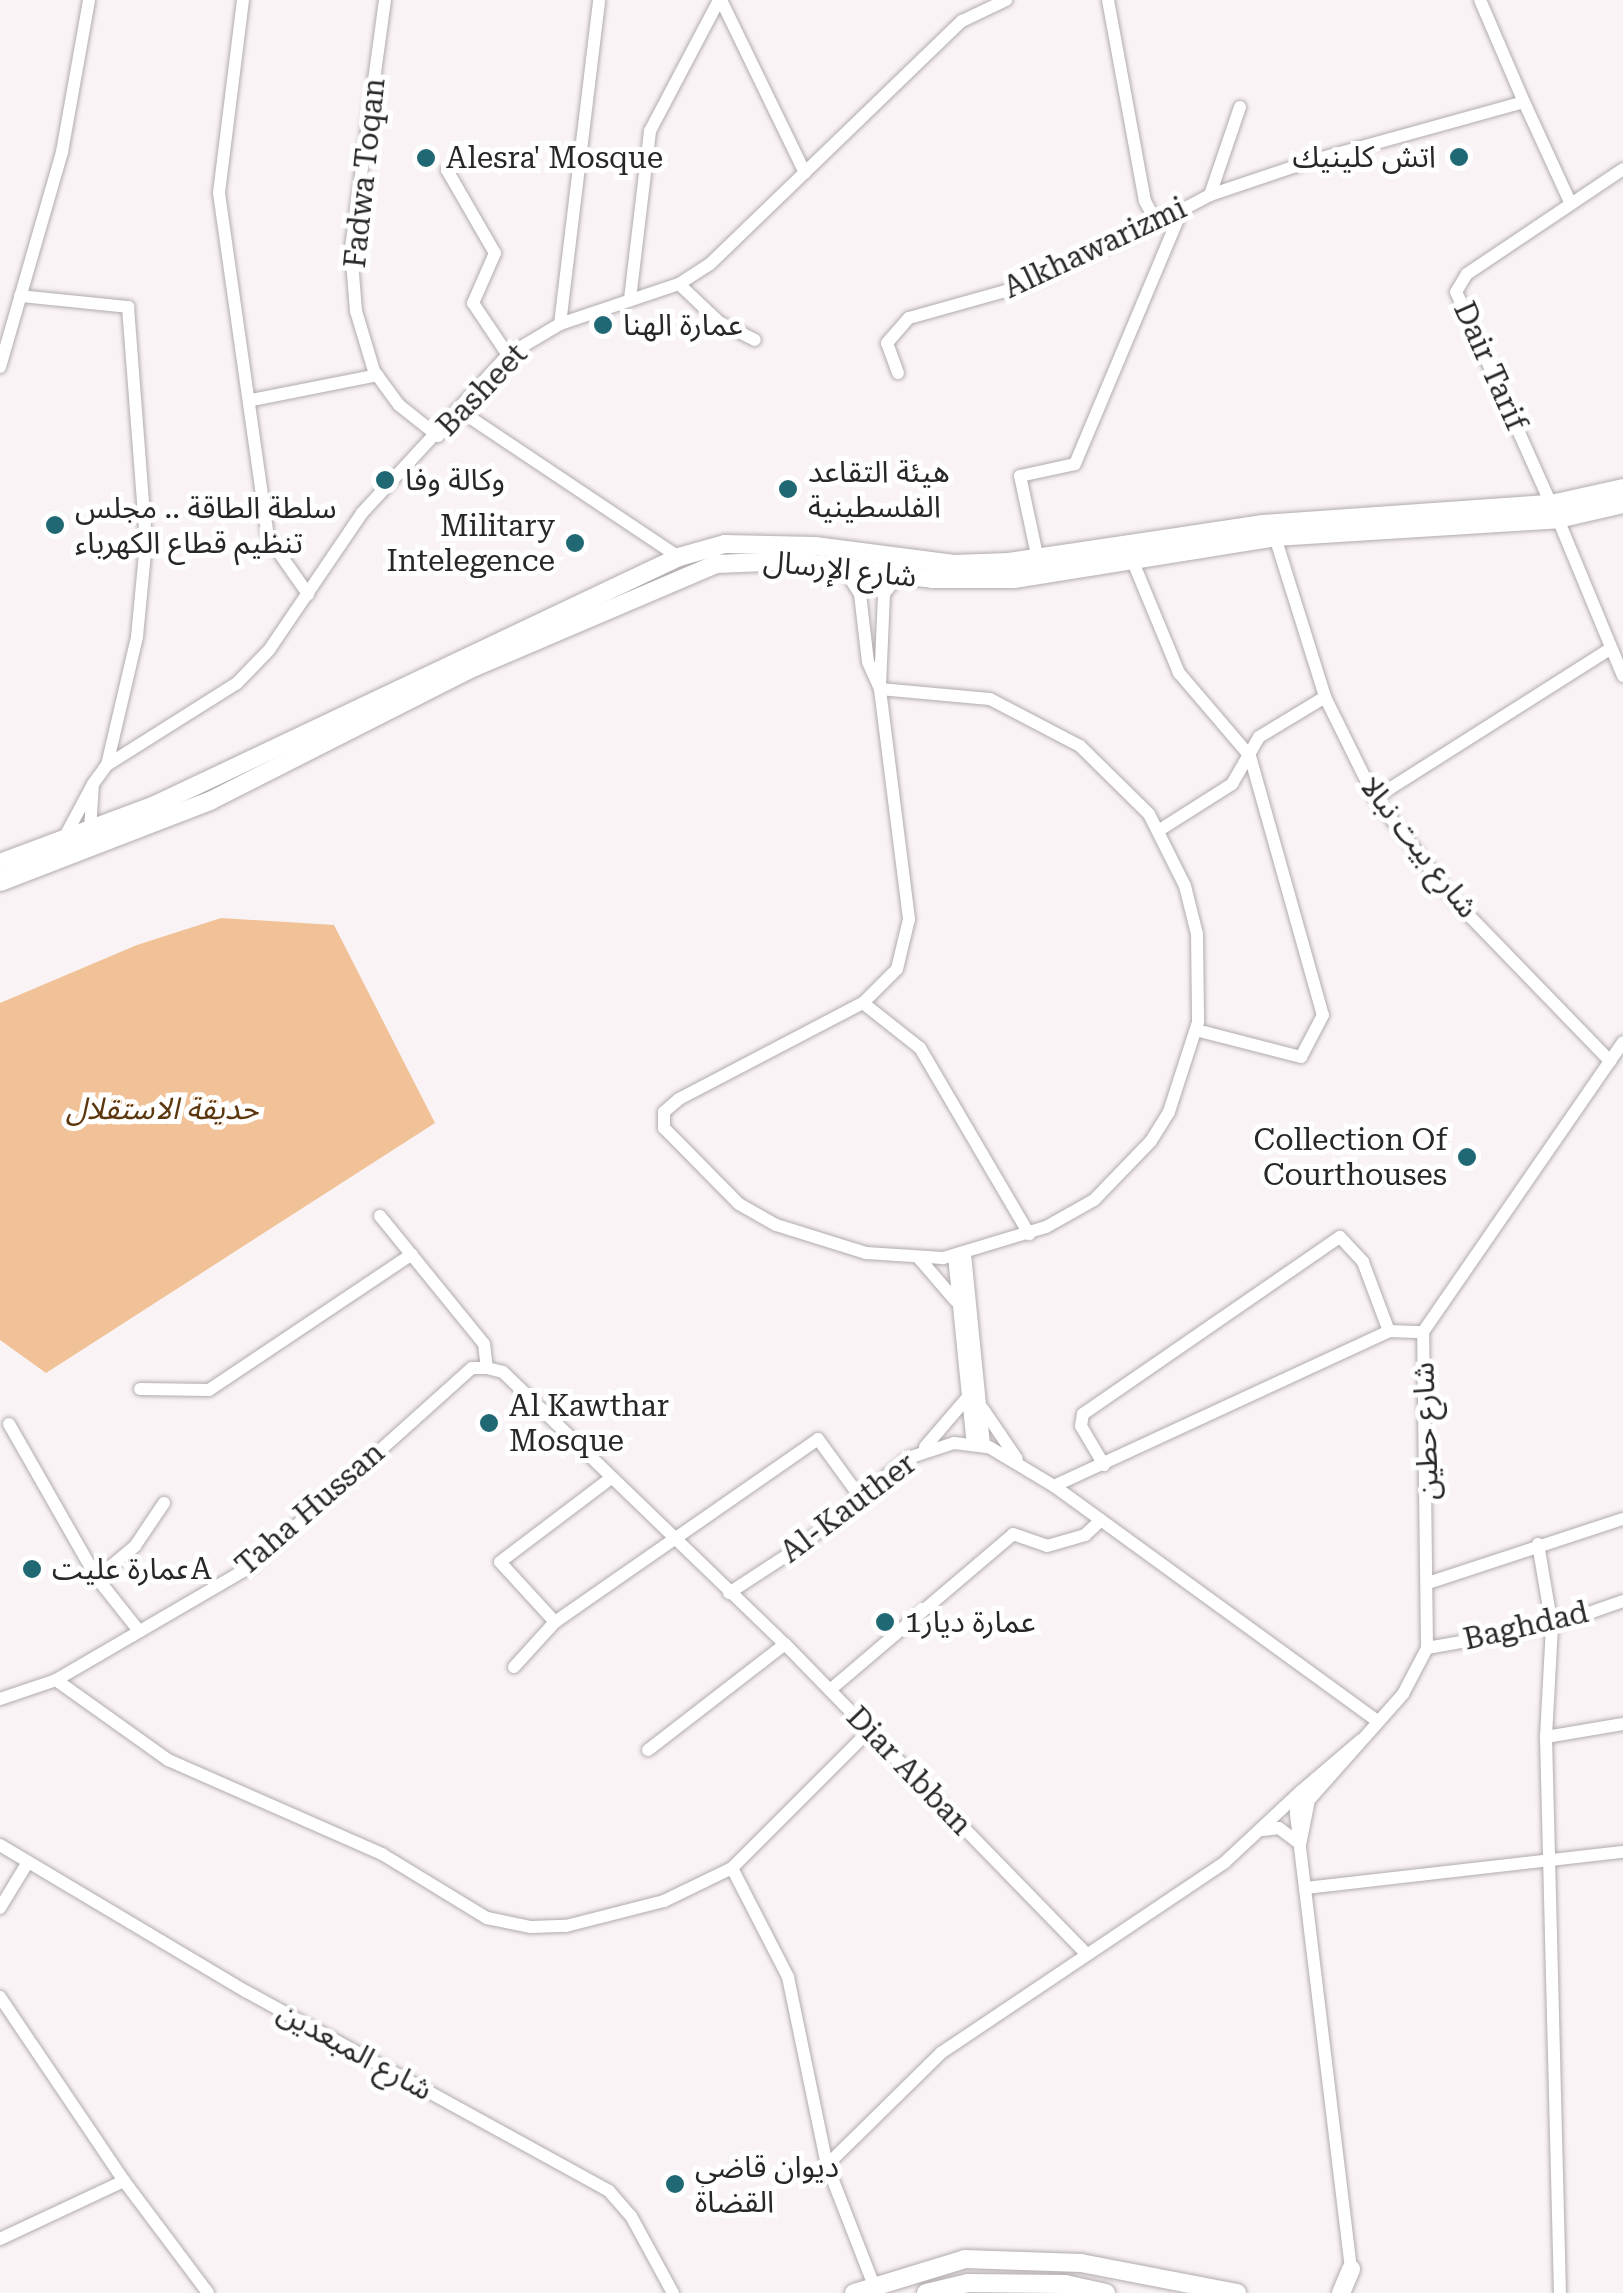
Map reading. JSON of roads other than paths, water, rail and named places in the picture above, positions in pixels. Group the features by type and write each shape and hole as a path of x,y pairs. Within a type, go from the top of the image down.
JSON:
{"main road":[{"name":"شارع الإرسال","path":"1554,512 1623,488"},
{"name":"شارع الإرسال","path":"0,863 248,764 679,557 750,544 954,564 1273,530 1623,504"},
{"name":"شارع الإرسال","path":"0,882 210,801 468,670 685,574 747,558 899,574 1014,579 1273,530"},
{"path":"854,2293 873,2284 965,2259 1034,2259 1237,2293"},
{"path":"1341,2293 1350,2269"},
{"path":"1350,2269 1358,2293"},
{"path":"926,2293 997,2288 1106,2293"}],"street":[{"path":"0,367 62,152 89,0"},
{"path":"243,0 219,193 252,400 268,537 308,594"},
{"name":"Fadwa Toqan","path":"386,0 351,249 356,311 378,375 399,405 438,436"},
{"path":"560,324 599,0"},
{"path":"720,0 804,173"},
{"path":"630,299 650,131 720,0"},
{"name":"Basheet","path":"63,840 107,766 237,683 308,594 362,513 462,412 508,355 560,324 679,284 750,231 804,173 962,21 1006,0"},
{"path":"1108,0 1145,201 1153,216"},
{"path":"1480,0 1571,204 1623,168"},
{"name":"Alkhawarizmi","path":"898,373 887,342 909,318 1020,287 1144,230 1153,216 1163,220 1210,195 1524,102"},
{"path":"1210,195 1240,107"},
{"path":"447,170 494,253 473,303 508,355"},
{"name":"Dair Tarif","path":"1554,512 1456,292 1467,274 1571,204"},
{"path":"1037,555 1020,476 1075,464 1182,209"},
{"path":"679,284 719,322 754,340"},
{"path":"20,296 128,307 146,543 137,637 107,766"},
{"path":"252,400 378,375"},
{"path":"462,412 679,557"},
{"path":"1554,512 1623,676"},
{"name":"شارع بيت نبالا","path":"1273,530 1325,697 1375,798 1455,901 1610,1060"},
{"path":"1131,557 1179,673 1250,756 1323,1015 1300,1057 1196,1030"},
{"path":"843,567 860,594 868,662 880,688"},
{"path":"880,688 948,690 1037,719 1124,783 1158,830 1185,886 1197,934 1196,1030 1169,1112 1142,1152 1094,1200 1029,1234 959,1255 866,1253 776,1225 740,1204 664,1128 664,1112 680,1099 864,1003 898,969 910,918 880,688 884,594 899,574"},
{"path":"1375,798 1610,649"},
{"path":"1158,830 1232,784 1258,738 1325,697"},
{"path":"93,784 99,811 116,819"},
{"path":"90,830 93,784"},
{"path":"864,1003 920,1048 1029,1234"},
{"name":"شارع حطين","path":"1360,1740 1403,1694 1427,1648 1430,1582 1423,1332 1623,1042"},
{"path":"380,1216 484,1344 486,1368 503,1372 730,1592"},
{"path":"1104,1465 1081,1426 1083,1414 1340,1237 1362,1262 1389,1330"},
{"path":"140,1388 209,1390 412,1254"},
{"path":"959,1255 959,1308 968,1395 979,1445"},
{"path":"959,1255 980,1404 979,1445"},
{"path":"918,1257 959,1308"},
{"path":"1054,1486 1389,1330 1423,1332"},
{"name":"Taha Hussan","path":"0,1699 56,1680 250,1568 472,1368 486,1368"},
{"path":"918,1453 956,1418 968,1395"},
{"path":"980,1404 1022,1464"},
{"path":"9,1424 97,1578 139,1630"},
{"path":"514,1666 555,1622 818,1439 860,1497"},
{"path":"979,1445 1022,1464 1054,1486 1377,1721"},
{"name":"Al-Kauther","path":"730,1592 918,1453 979,1445"},
{"path":"555,1622 500,1562 610,1478"},
{"path":"97,1578 135,1546 164,1503"},
{"path":"830,1690 1013,1534 1047,1546 1085,1535 1101,1520"},
{"path":"1430,1582 1538,1544 1621,1524"},
{"path":"1538,1544 1552,1626 1546,1737 1560,2293"},
{"name":"Diar Abban","path":"730,1592 1086,1953"},
{"name":"Baghdad","path":"1427,1648 1552,1626 1623,1601"},
{"path":"648,1750 785,1644"},
{"path":"56,1680 168,1760 382,1854 487,1918 566,1926 664,1901 732,1868 870,1730"},
{"path":"1546,1737 1623,1724"},
{"path":"827,2165 941,2054 1263,1830 1360,1740"},
{"path":"1300,1814 1360,1740"},
{"path":"1300,1792 1300,1845 1350,2269"},
{"path":"1279,1812 1300,1814"},
{"path":"1263,1830 1279,1828 1300,1845"},
{"name":"شارع المبعدين","path":"0,1846 609,2192 630,2216 673,2293"},
{"path":"1305,1888 1623,1852"},
{"path":"0,1908 28,1862"},
{"path":"732,1868 788,1977 827,2165 873,2284"},
{"path":"0,1997 124,2181 208,2293"},
{"path":"0,2239 124,2181"}],"place":[{"name":"اتش كلينيك","path":"1459,157"},
{"name":"Alesra' Mosque","path":"426,158"},
{"name":"عمارة الهنا","path":"603,325"},
{"name":"وكالة وفا","path":"385,480"},
{"name":"هيئة التقاعد الفلسطينية","path":"788,489"},
{"name":"سلطة الطاقة .. مجلس تنظيم قطاع الكهرباء","path":"55,525"},
{"name":"Military Intelegence","path":"575,543"},
{"name":"Collection Of Courthouses","path":"1467,1157"},
{"name":"Al Kawthar Mosque","path":"489,1423"},
{"name":"عمارة عليتA","path":"32,1569"},
{"name":"عمارة ديار1","path":"885,1622"},
{"name":"ديوان قاضي القضاة","path":"675,2184"}],"park label":[{"name":"حديقة الاستقلال","path":"162,1109"}]}
